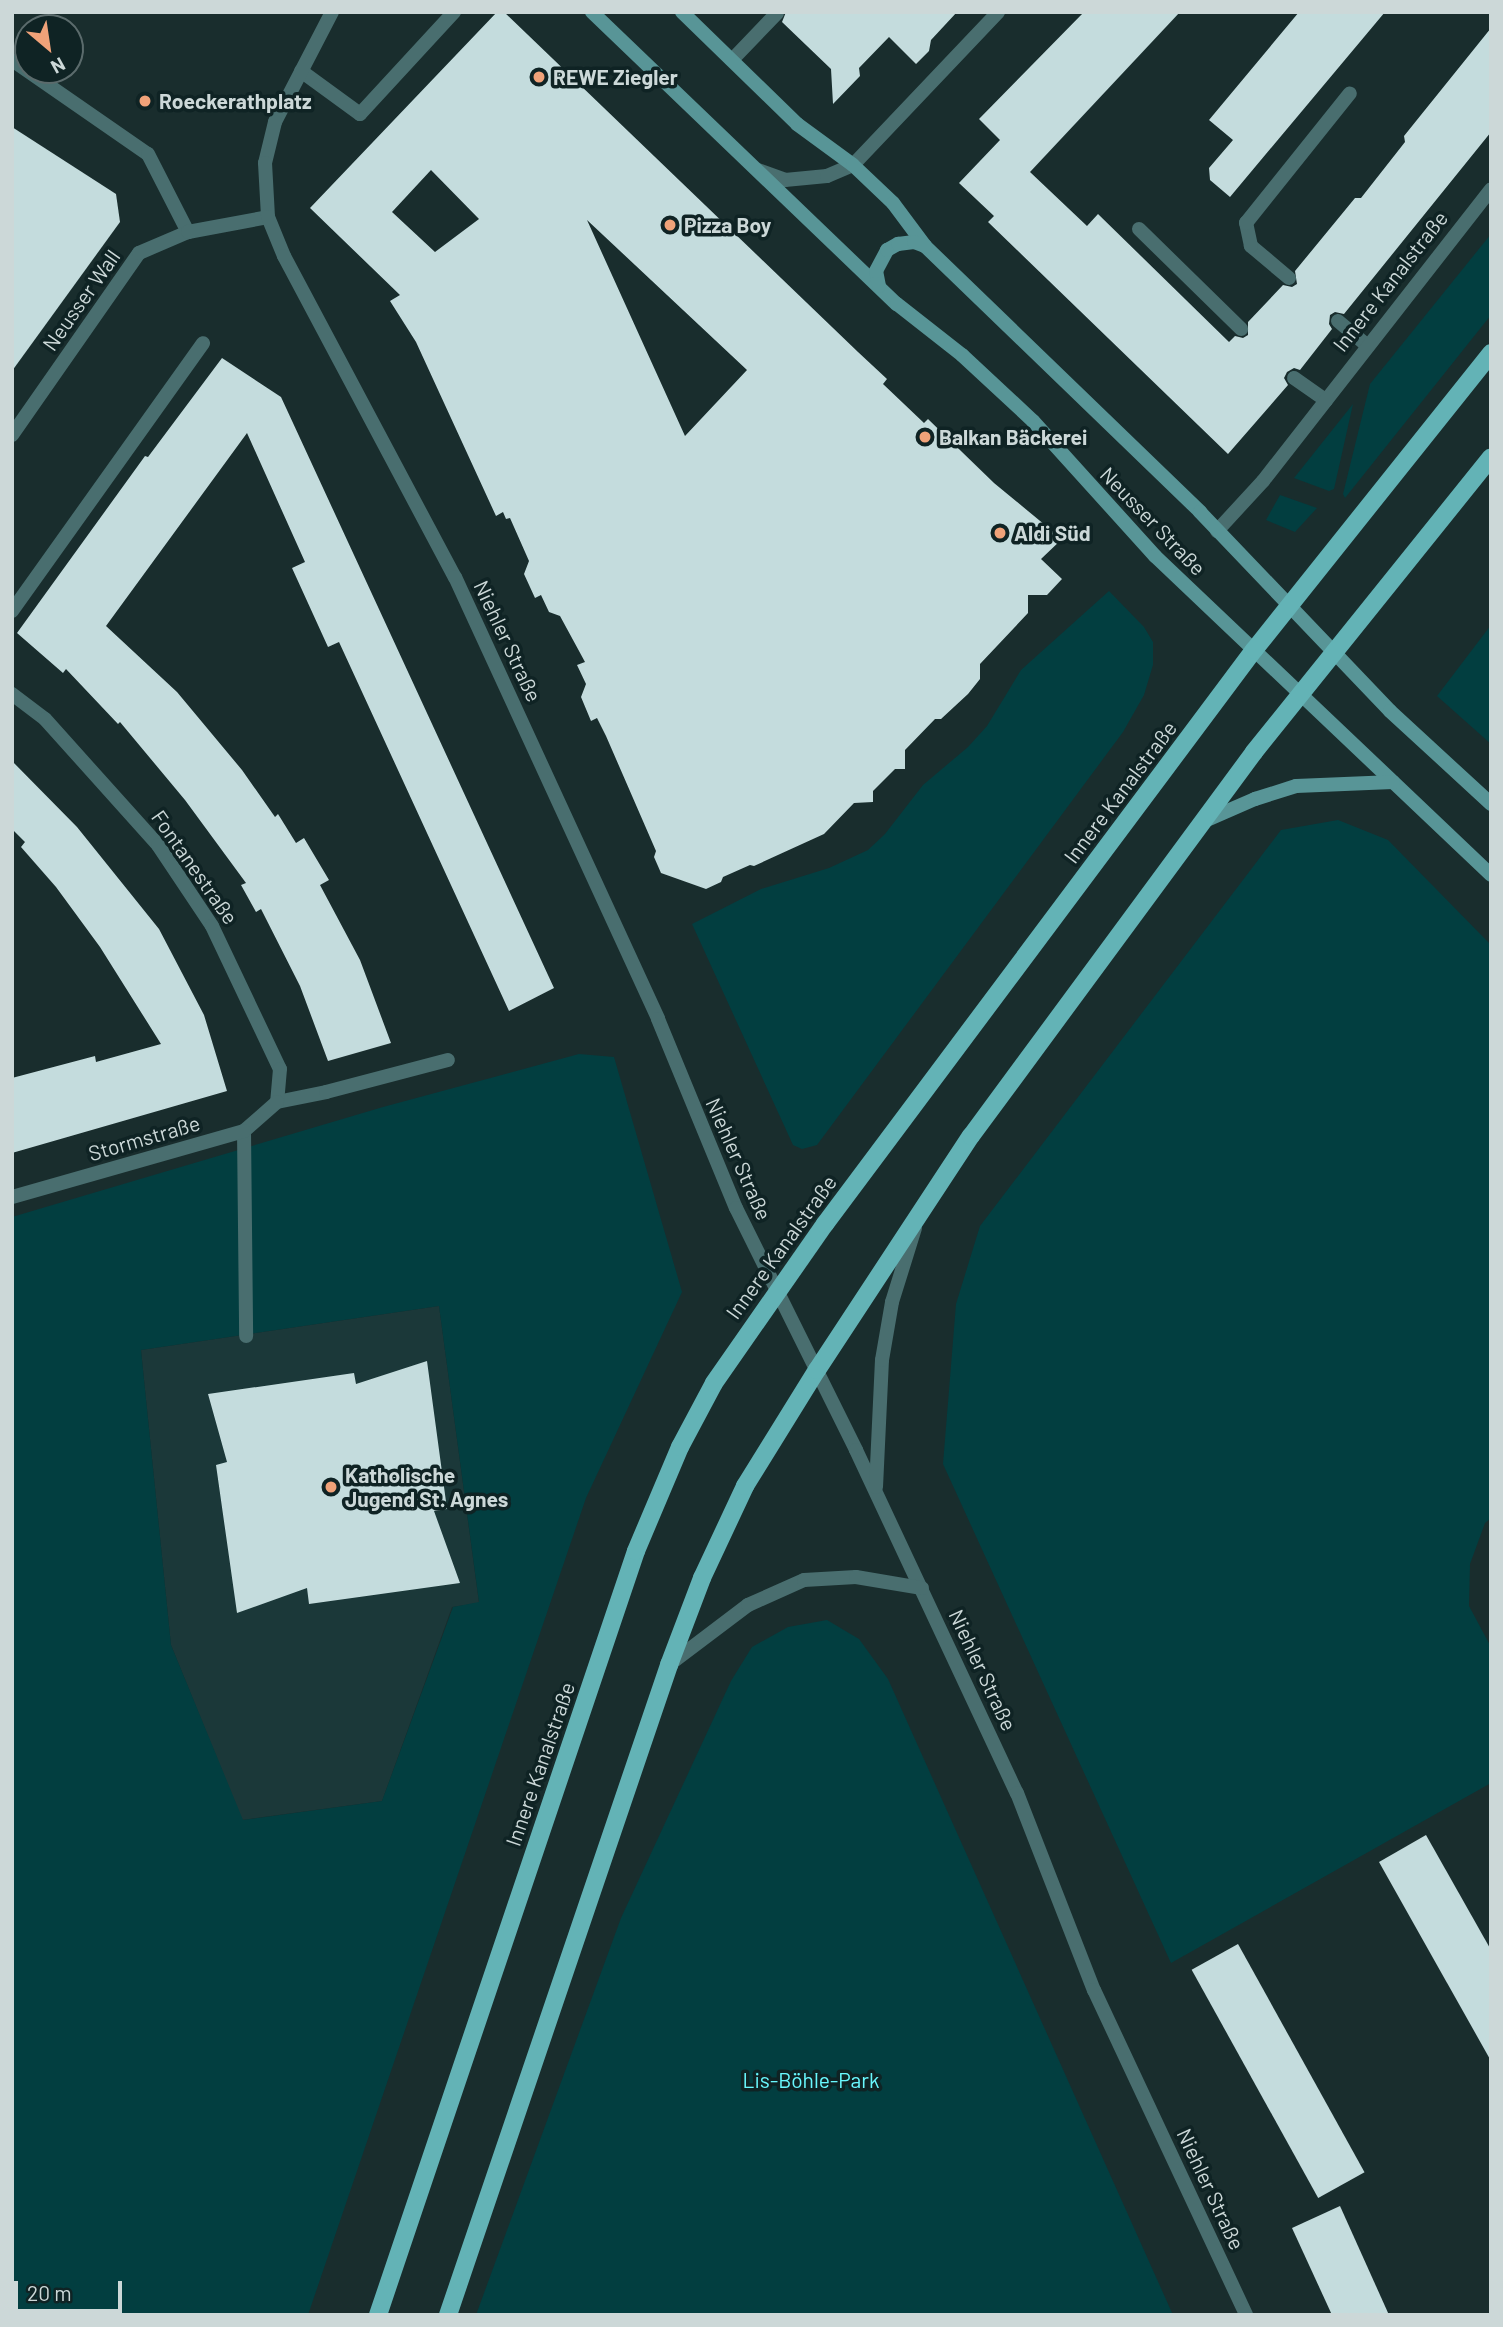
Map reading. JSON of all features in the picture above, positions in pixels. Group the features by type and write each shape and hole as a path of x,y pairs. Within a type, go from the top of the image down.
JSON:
{"main road":[{"name":"Neusser Straße","path":"592,12 878,286 962,355 1033,421 1155,556 1491,875"},
{"name":"Neusser Straße","path":"682,12 797,124 853,165 893,203 925,246 1217,531 1336,651 1390,711 1491,804"},
{"path":"878,286 876,271 887,250 898,244 914,242 925,246"},
{"name":"Innere Kanalstraße","path":"378,2315 636,1551 680,1447 714,1383 776,1292 1254,650 1491,353"},
{"path":"448,2315 669,1665 702,1578 745,1486 817,1370 971,1136 1201,823 1300,694 1491,457"},
{"path":"1201,823 1255,799 1296,786 1393,782"}],"street":[{"path":"268,217 265,163 275,122 332,12"},
{"path":"301,71 360,114 454,12"},
{"path":"853,165 998,12"},
{"path":"732,60 777,13"},
{"path":"12,60 148,154 188,232"},
{"path":"1289,278 1251,246 1245,223 1350,93"},
{"name":"Neusser Straße","path":"755,169 785,180 827,176 853,165"},
{"name":"Innere Kanalstraße","path":"1217,531 1263,481 1491,189"},
{"name":"Neusser Wall","path":"12,435 139,253 188,232 268,217"},
{"name":"Niehler Straße","path":"268,217 298,283 455,577 658,1018 705,1137 776,1292 876,1491 1017,1793 1094,1990 1247,2315"},
{"path":"1139,229 1241,329"},
{"path":"1338,321 1368,346"},
{"path":"12,611 203,343"},
{"path":"1294,377 1326,400"},
{"name":"Fontanestraße","path":"12,694 45,719 101,777 158,845 212,926 280,1069 277,1102"},
{"path":"277,1102 327,1093 448,1060"},
{"name":"Stormstraße","path":"12,1197 244,1131 277,1102"},
{"path":"244,1131 246,1336"},
{"path":"876,1491 884,1348 891,1302 919,1214"},
{"path":"669,1665 748,1605 804,1580 856,1577 922,1588"}],"shaded area":[{"path":"439,1306 479,1603 452,1607 382,1801 242,1820 171,1645 141,1350"}],"green space":[{"path":"1491,234 1491,315 1345,498 1343,494 1370,384"},
{"path":"1353,404 1334,489 1329,491 1294,478"},
{"path":"1280,495 1317,508 1295,532 1266,520"},
{"path":"1109,591 1144,627 1153,642 1153,665 1144,695 1123,732 817,1145 802,1149 793,1145 692,924 761,889 829,868 868,850 885,834 923,785 968,747 987,726 1021,670"},
{"path":"1491,625 1491,744 1437,696"},
{"path":"1338,820 1388,840 1491,945 1491,1518 1485,1523 1470,1564 1469,1606 1491,1647 1491,1783 1171,1963 943,1464 956,1304 980,1226 1281,830"},
{"path":"579,1054 614,1057 682,1292 586,1498 308,2315 12,2315 12,1217 383,1107","holes":["439,1306 479,1602 453,1607 382,1801 243,1820 171,1645 141,1350"]},
{"name":"Lis-Böhle-Park","path":"827,1620 859,1639 888,1679 1173,2315 476,2315 621,1918 731,1681 752,1647 788,1627"}],"building":[{"path":"497,12 504,12 887,379 883,384 924,423 928,419 994,483 1062,539 1041,559 1062,579 1047,595 1028,595 1028,613 980,664 980,679 968,694 941,719 935,719 905,750 905,769 895,769 873,791 873,802 854,803 824,834 723,877 721,882 706,889 661,873 654,857 656,851 606,736 597,718 591,721 581,697 586,684 577,665 585,662 560,616 549,612 541,595 535,598 524,574 529,561 510,518 506,519 503,512 496,516 416,342 390,301 400,295 310,208","holes":["431,170 479,219 435,252 392,212","587,220 747,370 685,436"]},
{"path":"786,12 957,12 931,40 929,51 916,64 889,37 859,68 860,76 833,104 831,69 782,22"},
{"path":"1084,12 1180,12 1030,172 1087,226 1098,214 1229,342 1235,336 1243,338 1248,335 1248,322 1283,285 1292,287 1297,284 1295,271 1355,198 1361,198 1405,142 1404,136 1491,28 1491,132 1344,314 1335,312 1330,315 1329,324 1332,329 1300,370 1294,368 1287,372 1284,378 1288,385 1228,454 988,222 994,216 959,183 1000,140 979,119"},
{"path":"1299,12 1385,12 1230,197 1210,180 1209,168 1233,140 1209,120"},
{"path":"12,127 116,194 120,222 12,371"},
{"path":"222,358 281,397 554,988 509,1011 339,642 328,647 292,568 305,562 247,433 106,626 177,692 242,770 275,817 278,814 296,843 304,838 329,880 320,885 360,960 391,1043 328,1061 300,986 261,909 256,912 241,885 246,883 185,800 120,722 118,724 66,669 63,673 17,633 145,456 148,457"},
{"path":"12,761 77,827 159,929 204,1015 227,1091 12,1153 12,1078 95,1056 96,1062 161,1044 100,947 56,887 21,847 25,842 12,829"},
{"name":"Katholische Jugend St. Agnes","path":"427,1361 447,1509 434,1511 460,1583 309,1604 307,1588 237,1613 216,1465 227,1462 208,1394 354,1373 356,1384"},
{"path":"1426,1835 1491,1950 1491,2061 1379,1862"},
{"path":"1238,1944 1365,2172 1318,2198 1192,1970"},
{"path":"1340,2206 1389,2315 1332,2315 1292,2228"}],"place":[{"name":"REWE Ziegler","path":"539,77"},
{"name":"Roeckerathplatz","path":"145,101"},
{"name":"Pizza Boy","path":"670,225"},
{"name":"Balkan Bäckerei","path":"925,437"},
{"name":"Aldi Süd","path":"1000,533"},
{"name":"Katholische Jugend St. Agnes","path":"331,1487"}]}
